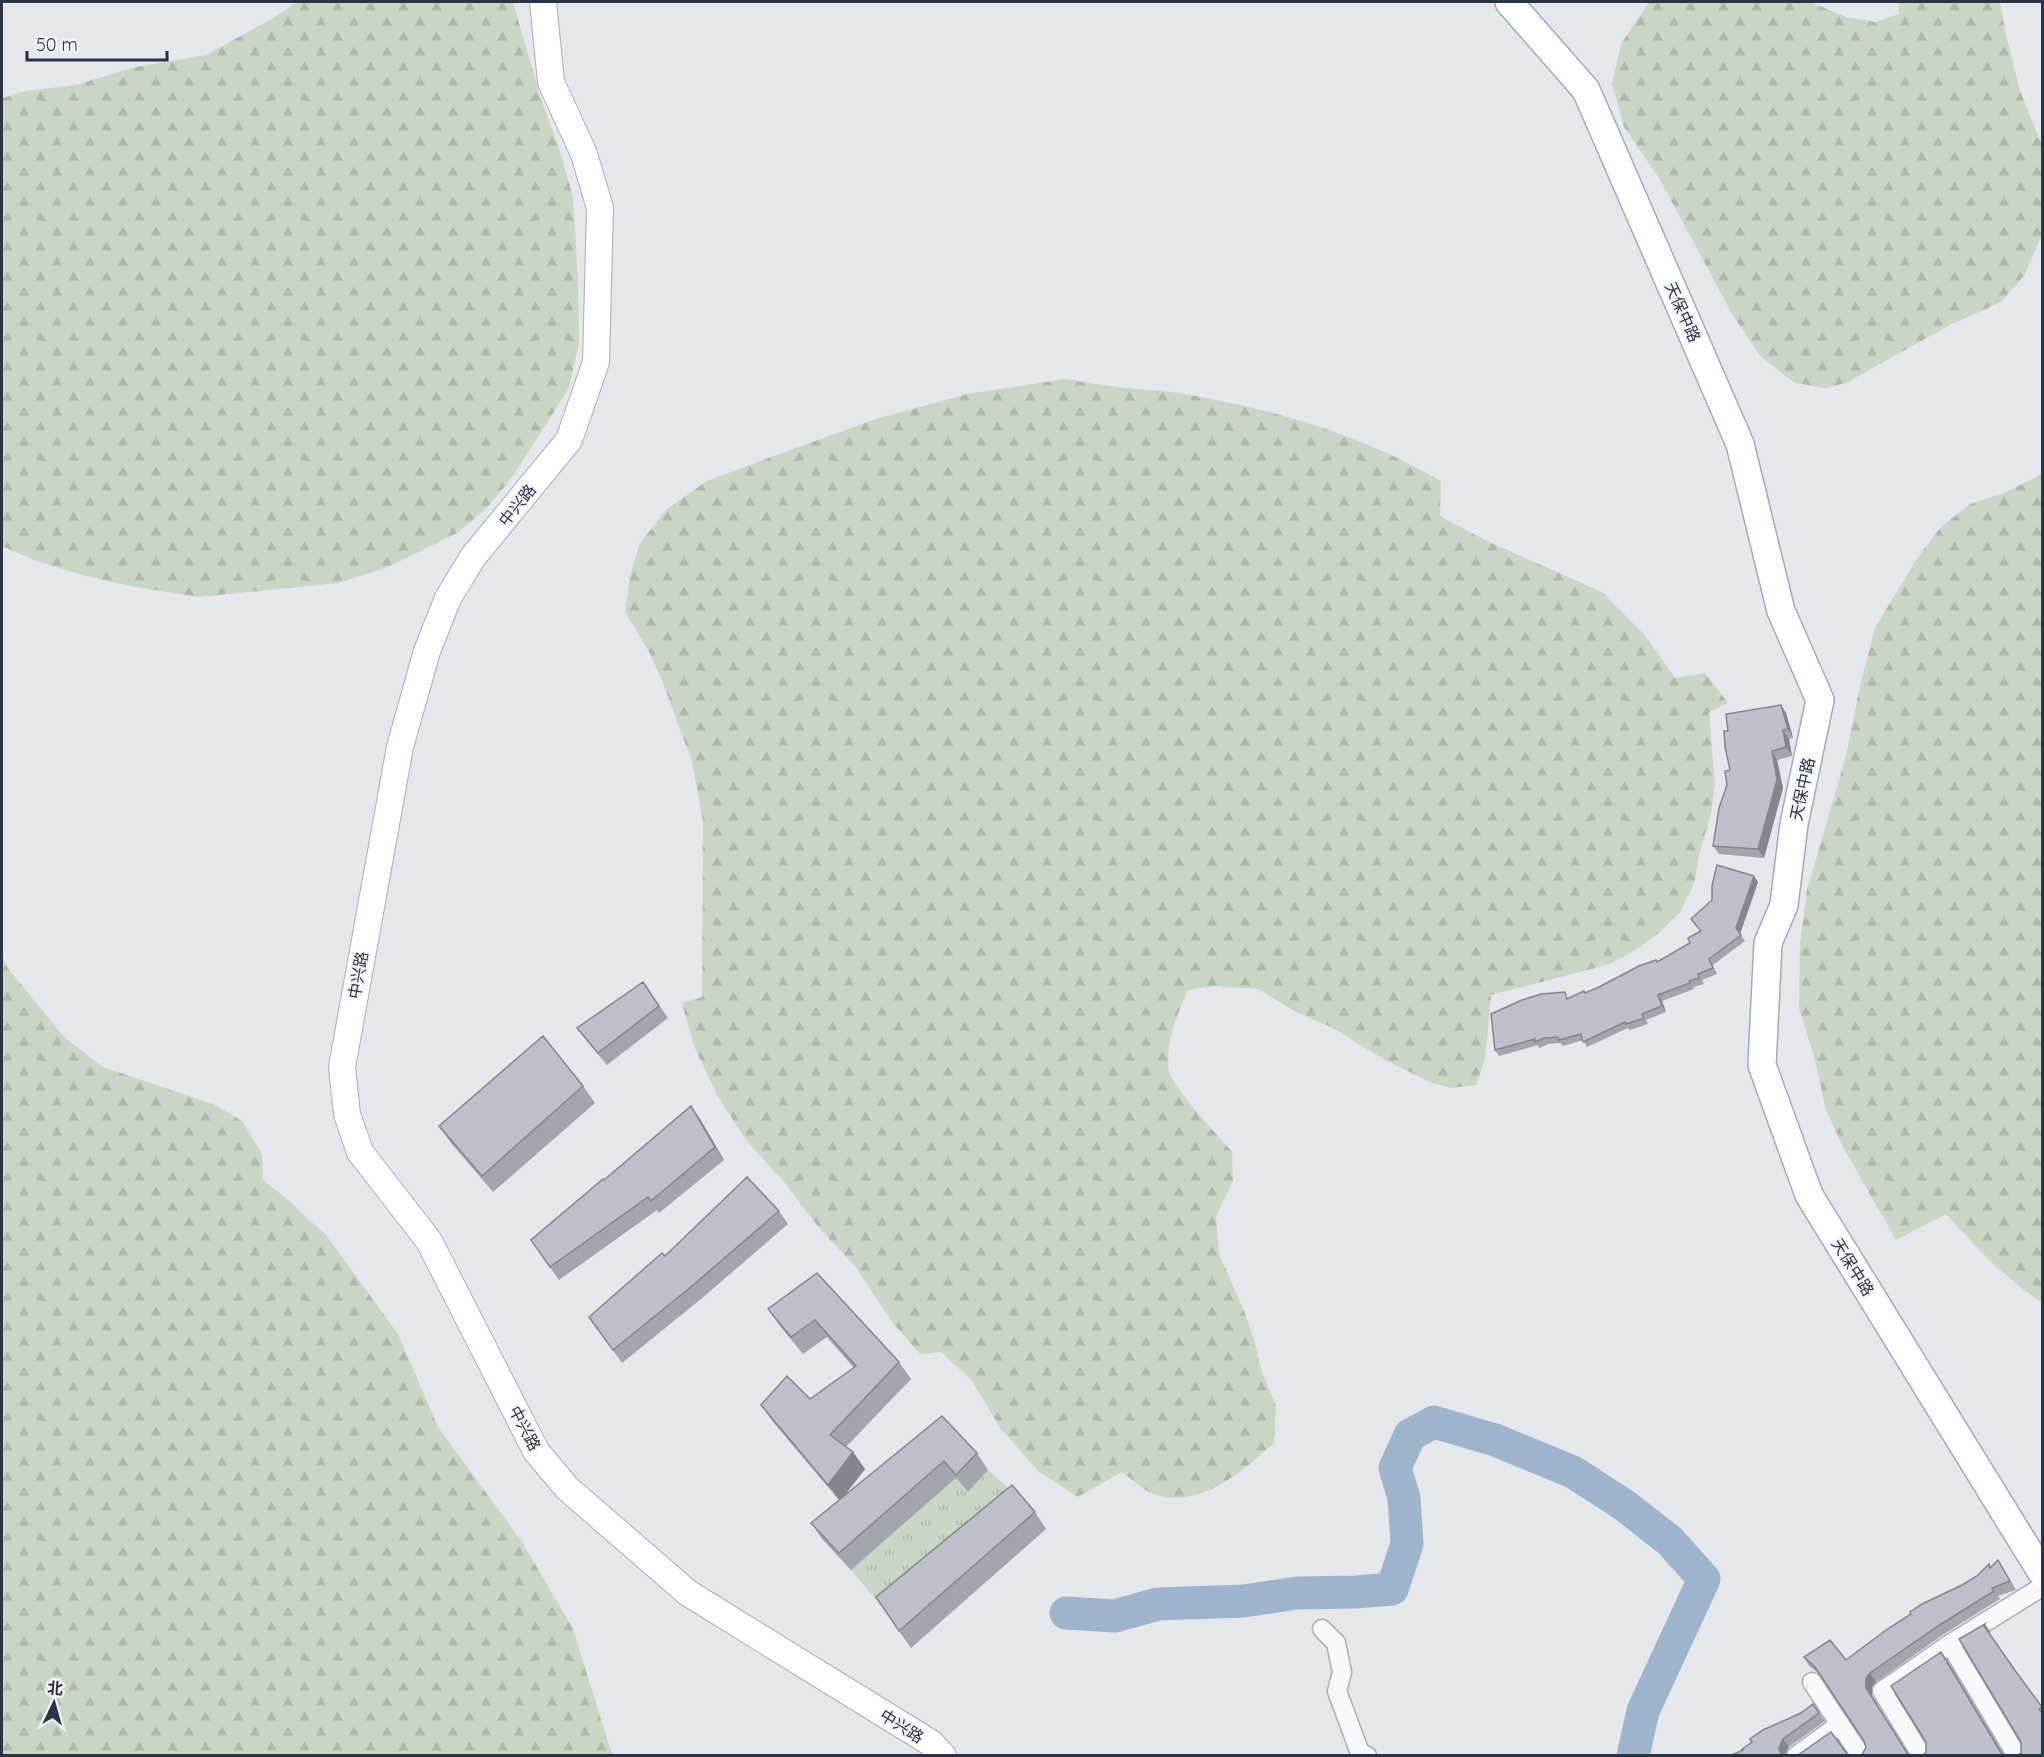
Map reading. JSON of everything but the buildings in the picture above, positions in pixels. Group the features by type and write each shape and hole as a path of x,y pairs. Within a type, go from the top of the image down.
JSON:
{"main road":[{"name":"中兴路","path":"543,2 551,82 584,154 600,208 596,362 569,440 473,557 448,598 427,651 400,747 342,1067 347,1114 360,1152 429,1241 536,1451 567,1488 688,1593 931,1743 943,1755"},
{"name":"天保中路","path":"1509,2 1586,90 1740,444 1780,611 1820,700 1794,824 1784,905 1768,944 1762,1065 1809,1195 2043,1573"}],"street":[{"path":"1922,1755 1882,1691 1950,1644 2043,1587"},
{"path":"1322,1629 1335,1643 1342,1672 1337,1691 1360,1753 1367,1755"},
{"path":"1950,1644 2017,1755"},
{"path":"1812,1682 1862,1755"},
{"path":"1796,1755 1840,1724"}],"green space":[{"path":"297,2 513,2 573,197 579,343 569,388 513,476 487,508 457,533 388,567 338,583 198,597 130,586 83,575 36,561 2,546 2,98 26,91 75,85 136,67 206,55"},
{"path":"1649,2 1810,2 1846,17 1876,22 1899,14 1898,2 2000,2 2020,91 2042,145 2042,235 2024,276 2001,302 1950,325 1846,383 1825,388 1795,383 1760,356 1732,314 1659,178 1624,127 1612,83 1621,44"},
{"path":"1065,379 1179,393 1281,415 1347,436 1410,464 1441,481 1440,516 1487,541 1602,592 1644,634 1675,678 1705,673 1728,703 1709,712 1715,784 1711,814 1699,855 1695,881 1681,911 1639,948 1610,964 1491,995 1485,1060 1476,1085 1451,1088 1432,1083 1385,1060 1331,1027 1296,1012 1258,989 1214,986 1188,990 1170,1040 1169,1071 1187,1100 1232,1151 1233,1181 1216,1216 1219,1254 1244,1311 1261,1369 1276,1406 1274,1443 1249,1465 1221,1484 1205,1492 1173,1498 1152,1493 1122,1472 1078,1497 1038,1471 1001,1429 972,1381 941,1352 920,1354 892,1322 855,1266 819,1228 784,1182 746,1140 718,1097 694,1046 682,1003 702,997 703,821 692,762 662,680 648,650 625,612 630,576 640,543 667,509 707,481 876,419 967,394"},
{"path":"2042,474 2042,1302 2003,1273 1946,1214 1896,1240 1842,1145 1826,1110 1815,1060 1799,1008 1800,943 1807,890 1846,756 1860,686 1875,628 1916,560 1940,528 1970,504 2004,493"},
{"path":"2,957 7,967 64,1037 103,1067 213,1104 242,1121 262,1154 263,1180 326,1235 398,1334 438,1427 522,1542 573,1629 611,1751 615,1755 2,1755"},
{"path":"988,1470 1024,1502 888,1614 851,1570 956,1478 968,1491"}],"waterway":[{"path":"1066,1613 1115,1616 1158,1604 1244,1601 1297,1593 1392,1589 1407,1544 1404,1498 1395,1468 1410,1435 1434,1422 1495,1440 1573,1472 1624,1505 1670,1541 1704,1579 1643,1711 1633,1756"}]}
